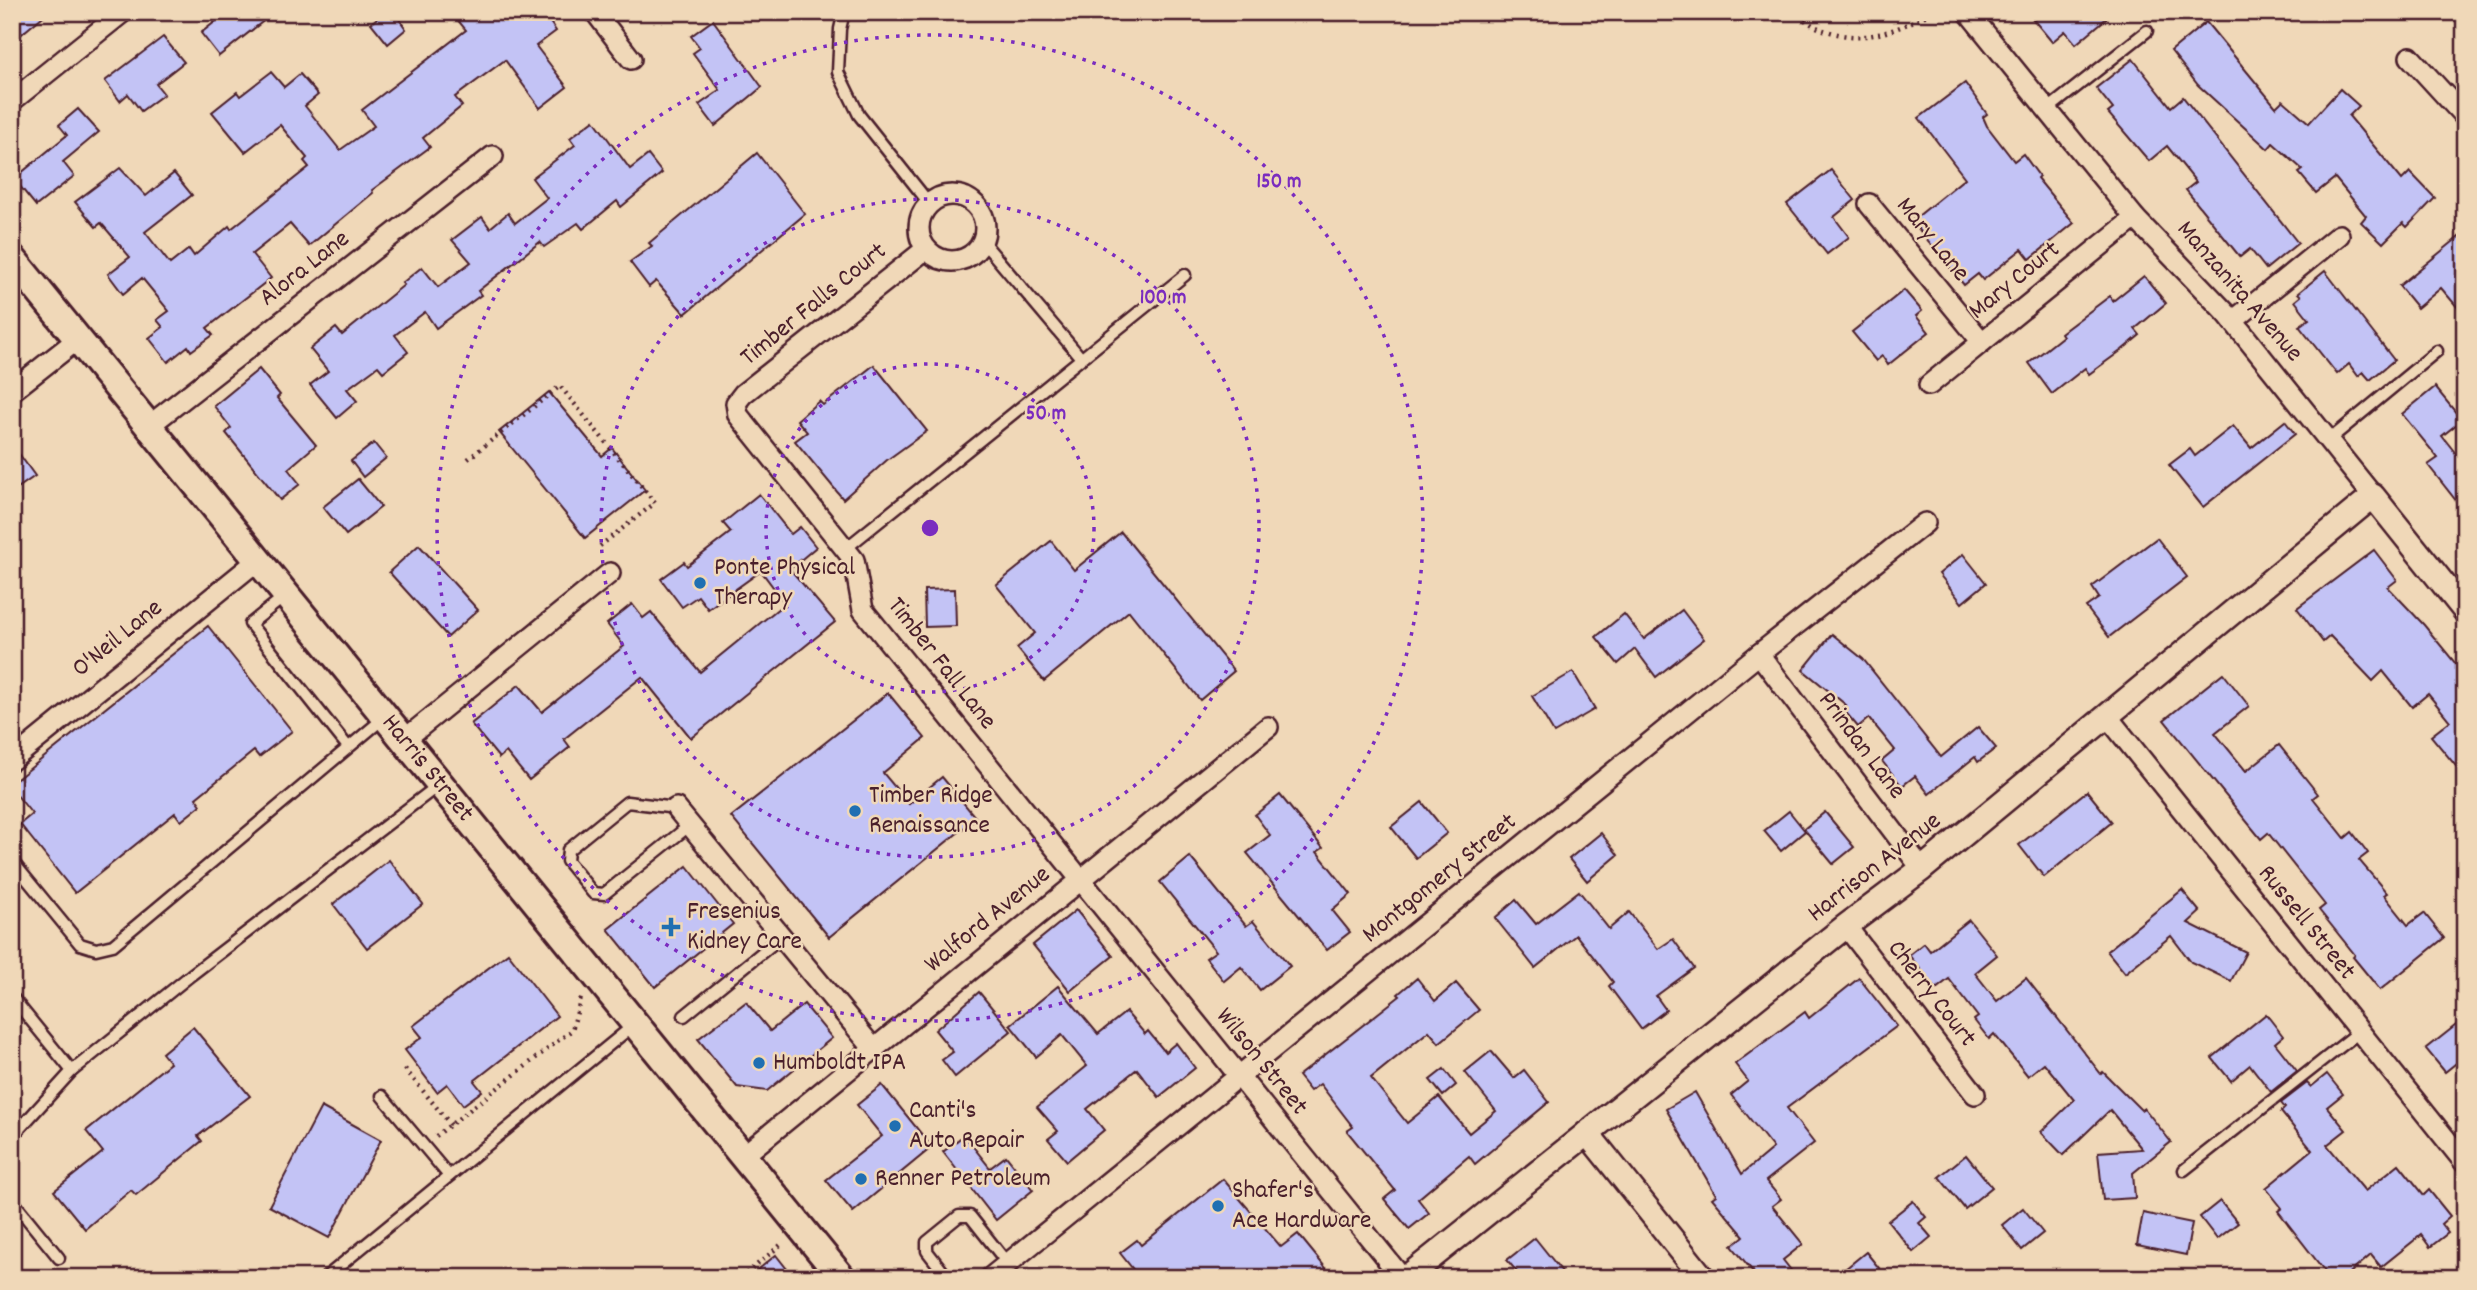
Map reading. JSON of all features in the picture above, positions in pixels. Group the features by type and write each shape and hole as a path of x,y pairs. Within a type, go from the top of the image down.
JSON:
{"main road":[{"name":"Harris Street","path":"12,258 842,1278"}],"street":[{"path":"12,101 123,12"},
{"path":"595,12 631,59"},
{"name":"Manzanita Avenue","path":"1968,12 2135,218 2233,321 2465,611"},
{"path":"2410,57 2465,117"},
{"name":"Alora Lane","path":"150,425 493,156"},
{"path":"929,203 950,194 971,201 985,219 983,242"},
{"name":"Timber Falls Court","path":"929,203 923,211 918,231 926,249 934,257 957,262 976,252 983,242"},
{"name":"Mary Lane","path":"1869,204 1982,342"},
{"name":"Mary Court","path":"1929,384 2135,218"},
{"path":"2233,321 2339,235"},
{"name":"Timber Falls Court","path":"736,403 743,394 926,249"},
{"path":"12,391 78,339"},
{"name":"Timber Fall Lane","path":"736,403 738,415 854,560 863,610 1080,878"},
{"name":"Harrison Avenue","path":"1404,1278 1846,926 1922,869 2374,496"},
{"name":"Montgomery Street","path":"990,1278 1759,654 1925,523"},
{"name":"O'Neil Lane","path":"12,760 258,560"},
{"path":"404,740 610,573"},
{"name":"Prindan Lane","path":"1759,654 1922,869"},
{"name":"Russell Street","path":"2107,716 2465,1163"},
{"name":"Walford Avenue","path":"743,1156 1268,727"},
{"path":"676,808 873,1048"},
{"name":"Wilson Street","path":"1080,878 1404,1278"},
{"name":"Cherry Court","path":"1846,926 1975,1094"},
{"path":"1587,1133 1703,1278"}],"lane":[{"path":"844,12 840,29 838,72 859,115 929,203"},
{"path":"2047,110 2147,31"},
{"path":"983,242 1081,358"},
{"path":"845,549 1185,275"},
{"path":"2329,440 2437,351"},
{"path":"287,595 250,624 348,747"},
{"path":"12,860 80,944 96,949 113,945 386,717"},
{"path":"12,1137 72,1071 191,975 440,784"},
{"path":"676,808 627,802 568,850 567,861 593,893 604,894 690,825"},
{"path":"684,1016 781,937"},
{"path":"12,998 72,1071"},
{"path":"326,1278 635,1024"},
{"path":"2183,1170 2359,1032"},
{"path":"382,1096 449,1177"},
{"path":"12,1200 59,1258"},
{"path":"947,1278 927,1251 927,1242 959,1216 970,1216 1008,1264"}],"path":[{"path":"1793,12 1825,31 1850,37 1887,33 1933,12"},
{"path":"468,459 560,386 655,503 596,549"},
{"path":"436,1136 572,1030 582,993"},
{"path":"405,1069 451,1125"},
{"path":"741,1278 783,1243"}],"building":[{"path":"12,12 48,12 12,42"},
{"path":"209,12 275,12 219,56 201,33 216,21"},
{"path":"385,12 394,12 406,29 388,44 371,23"},
{"path":"451,12 543,12 556,31 536,46 567,87 540,108 505,60 455,97 462,106 423,138 430,147 372,190 373,193 309,246 290,224 252,254 271,278 207,328 213,335 191,351 188,346 168,362 149,338 163,327 157,320 169,311 142,278 123,294 108,274 130,257 101,223 96,227 75,202 120,168 146,196 174,173 192,195 145,232 170,264 189,249 194,256 229,226 231,229 309,167 304,161 307,158 280,125 245,152 212,112 237,92 240,96 271,72 284,87 300,74 318,95 305,106 340,150 374,126 362,110 466,30"},
{"path":"2027,12 2114,12 2076,44 2065,31 2052,42"},
{"path":"713,20 762,87 715,126 699,105 720,90 693,53 700,48 691,36"},
{"path":"2206,22 2276,107 2283,100 2309,123 2340,89 2359,106 2349,116 2402,180 2410,172 2435,198 2407,227 2403,223 2383,243 2361,222 2366,216 2335,178 2316,193 2299,173 2303,170 2273,143 2268,149 2198,85 2171,51"},
{"path":"163,37 184,62 156,84 164,94 141,111 128,94 120,101 105,81"},
{"path":"2133,59 2171,107 2183,97 2298,243 2266,269 2250,249 2240,257 2186,190 2196,182 2167,146 2149,161 2108,113 2113,109 2096,88"},
{"path":"1965,83 1987,114 1983,117 1987,126 2014,161 2023,154 2039,176 2037,178 2074,223 2030,259 2022,249 1983,280 1978,274 1964,285 1912,221 1965,178 1919,118"},
{"path":"78,109 99,132 63,162 74,176 36,206 14,179 67,135 59,125"},
{"path":"594,120 630,169 648,155 662,173 621,207 617,201 583,229 578,223 544,247 540,242 478,291 481,295 436,328 425,312 395,335 408,352 383,372 378,366 347,389 357,401 337,418 310,385 328,371 310,349 336,328 342,335 422,267 438,287 471,262 452,240 482,217 490,228 508,213 515,223 547,198 532,178 575,145 570,138"},
{"path":"757,153 805,214 685,314 656,281 649,287 630,262 652,246 649,243"},
{"path":"1831,170 1855,200 1834,217 1849,237 1827,254 1787,204"},
{"path":"2465,232 2465,316 2441,288 2417,308 2399,286"},
{"path":"2325,271 2394,360 2370,380 2363,372 2358,376 2349,364 2337,374 2299,326 2309,319 2295,301 2301,296 2298,293"},
{"path":"2144,276 2166,303 2135,329 2140,335 2122,350 2089,374 2085,368 2052,394 2029,363 2063,336 2061,333 2110,296 2113,301"},
{"path":"1904,290 1922,311 1916,316 1929,332 1888,365 1882,356 1876,361 1852,332"},
{"path":"874,365 927,431 887,460 843,499 795,441 807,432 797,420 819,401 823,405"},
{"path":"259,369 280,395 277,398 316,445 288,469 300,484 280,500 226,433 231,428 214,406"},
{"path":"2435,387 2462,420 2442,436 2465,465 2465,512 2428,465 2438,458 2402,414"},
{"path":"549,392 602,456 612,448 645,490 585,538 499,432"},
{"path":"2285,421 2295,434 2203,507 2169,465 2190,449 2195,456 2233,426 2251,448"},
{"path":"374,443 386,458 363,477 351,461"},
{"path":"12,444 35,476 12,492"},
{"path":"358,479 381,507 346,535 323,507"},
{"path":"759,494 791,534 800,527 816,547 790,569 835,622 691,738 642,677 564,739 570,747 529,780 506,752 499,758 471,724 519,685 542,712 624,646 607,624 632,604 643,618 651,612 700,672 785,603 761,571 708,609 698,596 682,607 661,579 684,562 687,566 731,532 723,523"},
{"path":"1121,532 1234,671 1200,700 1129,611 1044,681 1017,648 1035,633 996,585 1051,541 1074,570"},
{"path":"2157,538 2187,577 2109,637 2086,607 2099,598 2092,587"},
{"path":"419,545 478,610 448,637 389,572"},
{"path":"2374,550 2397,580 2388,587 2465,675 2465,777 2431,736 2450,721 2428,694 2412,707 2383,671 2373,681 2330,636 2323,642 2297,608"},
{"path":"1963,554 1986,583 1962,603 1939,574"},
{"path":"955,589 956,626 925,627 924,590"},
{"path":"1682,610 1704,639 1656,677 1635,649 1618,664 1596,637 1624,614 1644,639"},
{"path":"208,626 292,731 259,757 254,751 196,798 201,805 181,821 175,813 75,893 20,824 32,814 12,789 12,783"},
{"path":"1832,634 1863,659 1941,757 1978,727 1996,748 1978,762 1975,757 1929,794 1915,776 1902,786 1882,761 1895,750 1869,718 1858,727 1842,708 1846,705 1803,670"},
{"path":"1573,672 1595,709 1554,733 1532,696"},
{"path":"2223,673 2249,706 2215,733 2246,771 2279,745 2318,794 2313,798 2345,838 2352,832 2368,853 2359,860 2387,893 2384,895 2408,925 2424,913 2444,938 2380,990 2319,910 2325,905 2268,833 2261,839 2164,720"},
{"name":"Timber Ridge Renaissance","path":"888,693 925,738 883,773 909,804 942,777 976,818 829,937 731,817"},
{"path":"2087,791 2112,822 2044,877 2019,845"},
{"path":"1280,795 1323,848 1317,852 1351,894 1332,910 1350,932 1327,950 1247,853 1270,835 1255,815"},
{"path":"1422,802 1447,833 1416,858 1391,827"},
{"path":"1789,811 1805,831 1781,851 1764,831"},
{"path":"1825,812 1854,847 1833,864 1804,829"},
{"path":"1601,833 1618,855 1587,881 1569,859"},
{"path":"1190,857 1246,926 1253,921 1290,966 1260,990 1241,967 1224,981 1206,958 1216,951 1160,882"},
{"path":"389,860 423,904 367,948 333,904"},
{"name":"Fresenius Kidney Care","path":"687,866 733,924 655,987 608,929"},
{"path":"2182,890 2200,912 2188,923 2246,952 2231,981 2191,962 2171,936 2125,973 2107,951"},
{"path":"1579,891 1609,929 1629,912 1658,949 1673,939 1694,968 1656,996 1666,1010 1641,1029 1609,986 1613,982 1576,935 1535,968 1495,918 1516,900 1536,924"},
{"path":"1076,910 1113,956 1070,991 1033,945"},
{"path":"1969,920 1997,955 1975,973 1997,1001 2026,978 2101,1074 2103,1072 2141,1110 2144,1108 2171,1142 2133,1173 2135,1198 2103,1200 2098,1152 2142,1149 2110,1110 2063,1155 2041,1132 2074,1100 2044,1063 2028,1076 1994,1034 1989,1039 1974,1020 1978,1017 1949,979 1936,989 1909,955 1924,943 1930,951"},
{"path":"508,953 557,1016 474,1081 482,1091 463,1105 447,1084 437,1092 405,1050 422,1037 413,1026"},
{"path":"1417,978 1435,1001 1456,983 1479,1010 1439,1043 1429,1031 1371,1078 1407,1123 1439,1097 1469,1133 1496,1111 1465,1072 1491,1051 1514,1078 1524,1070 1549,1102 1475,1164 1469,1156 1418,1199 1429,1213 1409,1229 1384,1199 1395,1190 1347,1131 1353,1127 1320,1084 1310,1091 1298,1076 1400,996 1398,994"},
{"path":"1859,978 1897,1026 1787,1108 1814,1143 1766,1181 1781,1199 1772,1206 1803,1244 1783,1260 1797,1278 1758,1278 1732,1246 1744,1236 1712,1198 1716,1195 1666,1109 1695,1092 1742,1174 1773,1148 1731,1095 1748,1081 1735,1064 1805,1012 1809,1018"},
{"path":"1058,986 1098,1034 1126,1012 1145,1034 1148,1031 1165,1052 1176,1043 1195,1068 1159,1097 1137,1069 1087,1109 1104,1130 1067,1161 1048,1139 1058,1131 1037,1107 1087,1066 1062,1035 1036,1057 1010,1025"},
{"path":"979,992 1011,1031 955,1077 942,1060 953,1052 935,1030"},
{"name":"Humboldt IPA","path":"746,1002 770,1031 804,1004 832,1038 767,1091 737,1087 698,1039"},
{"path":"2266,1014 2283,1036 2275,1043 2297,1071 2271,1092 2250,1065 2231,1081 2212,1058"},
{"path":"2465,1018 2465,1056 2445,1072 2426,1049"},
{"path":"193,1027 250,1096 198,1136 202,1141 136,1195 131,1190 85,1229 54,1191 103,1152 86,1131 170,1063 162,1053"},
{"path":"1444,1069 1456,1085 1443,1096 1430,1080"},
{"path":"2327,1074 2343,1094 2327,1107 2346,1130 2327,1145 2365,1191 2399,1164 2424,1195 2429,1190 2450,1216 2441,1224 2448,1233 2430,1247 2421,1235 2381,1267 2371,1255 2344,1278 2330,1278 2278,1211 2282,1208 2266,1188 2312,1150 2281,1112 2285,1108 2281,1103 2307,1083 2311,1087"},
{"path":"882,1085 932,1147 853,1212 826,1180 882,1136 857,1105"},
{"path":"321,1107 381,1140 329,1238 269,1206"},
{"path":"964,1135 990,1168 1006,1156 1033,1190 996,1220 943,1152"},
{"path":"1966,1155 1992,1187 1965,1209 1939,1177"},
{"name":"Shafer's Ace Hardware","path":"1223,1179 1281,1247 1298,1234 1334,1278 1140,1278 1120,1253 1137,1240 1141,1245"},
{"path":"1913,1201 1926,1217 1919,1223 1931,1237 1913,1252 1888,1221"},
{"path":"2220,1201 2238,1223 2217,1239 2200,1217"},
{"path":"2023,1208 2043,1233 2022,1250 2002,1225"},
{"path":"2143,1213 2192,1223 2186,1255 2137,1245"},
{"path":"1535,1238 1567,1278 1522,1278 1507,1260"},
{"path":"1866,1252 1887,1278 1834,1278"},
{"path":"776,1255 794,1278 748,1278"}],"place":[{"name":"Ponte Physical Therapy","path":"700,583"},
{"name":"Timber Ridge Renaissance","path":"855,811"},
{"name":"Fresenius Kidney Care","path":"671,927"},
{"name":"Humboldt IPA","path":"759,1063"},
{"name":"Canti's Auto Repair","path":"895,1126"},
{"name":"Renner Petroleum","path":"861,1179"},
{"name":"Shafer's Ace Hardware","path":"1218,1206"}]}
